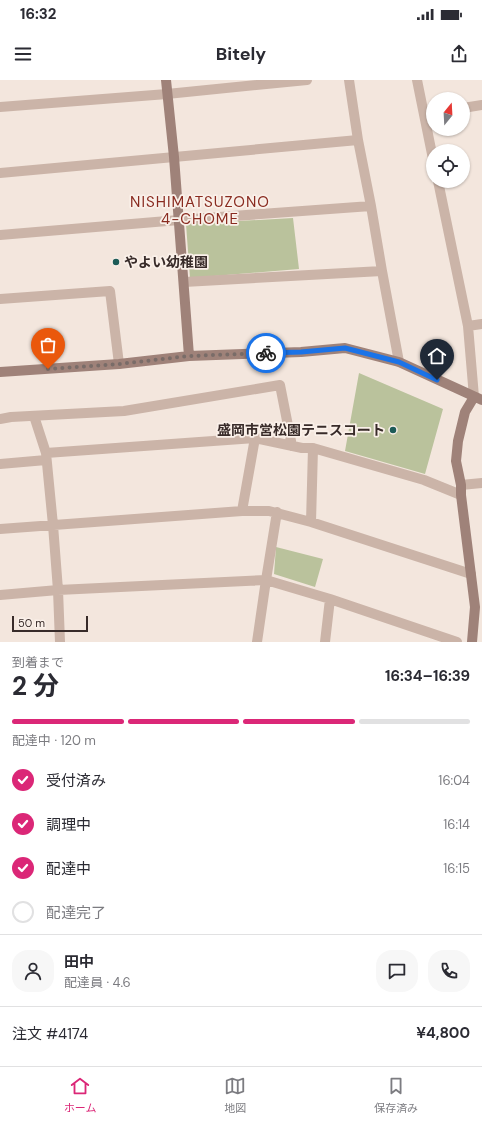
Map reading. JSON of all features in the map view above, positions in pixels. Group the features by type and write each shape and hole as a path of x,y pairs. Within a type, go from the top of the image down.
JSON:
{"street":[{"path":"166,80 174,157 189,356"},
{"path":"0,107 167,94 307,80"},
{"path":"349,80 358,140 399,362"},
{"path":"417,80 426,108"},
{"path":"470,107 482,105"},
{"path":"0,173 358,140"},
{"path":"439,188 468,326 478,398"},
{"path":"0,235 371,206"},
{"path":"184,282 382,271"},
{"path":"0,299 110,291 119,364"},
{"path":"468,326 482,324"},
{"path":"0,372 119,364 189,356 301,352 345,348 399,362 478,398"},
{"path":"0,419 124,411 280,385 292,446"},
{"path":"472,642 475,607 472,574 456,461 458,441 465,412 478,398"},
{"path":"34,416 46,457 58,590 60,642"},
{"path":"0,464 46,457 255,438 292,446 313,448 461,490 482,483"},
{"path":"242,511 255,438"},
{"path":"311,522 313,448"},
{"path":"0,530 242,511 269,511 311,522 472,574"},
{"path":"257,642 277,512"},
{"path":"0,595 58,590 266,580 330,599 457,642"},
{"path":"325,642 330,599"}],"green space":[{"path":"293,218 299,269 190,278 186,224"},
{"name":"盛岡市営松園テニスコート","path":"359,373 443,409 425,474 345,451"},
{"path":"276,547 323,559 315,587 274,574"}],"way so far":[{"path":"48,369 119,364 189,356 266,353"}],"place":[{"name":"やよい幼稚園","path":"116,262"},
{"name":"盛岡市営松園テニスコート","path":"393,430"}],"district":[{"name":"NISHIMATSUZONO 4-CHOME","path":"200,210"}],"route":[{"path":"266,353 301,352 345,348 399,362 437,380"}]}
